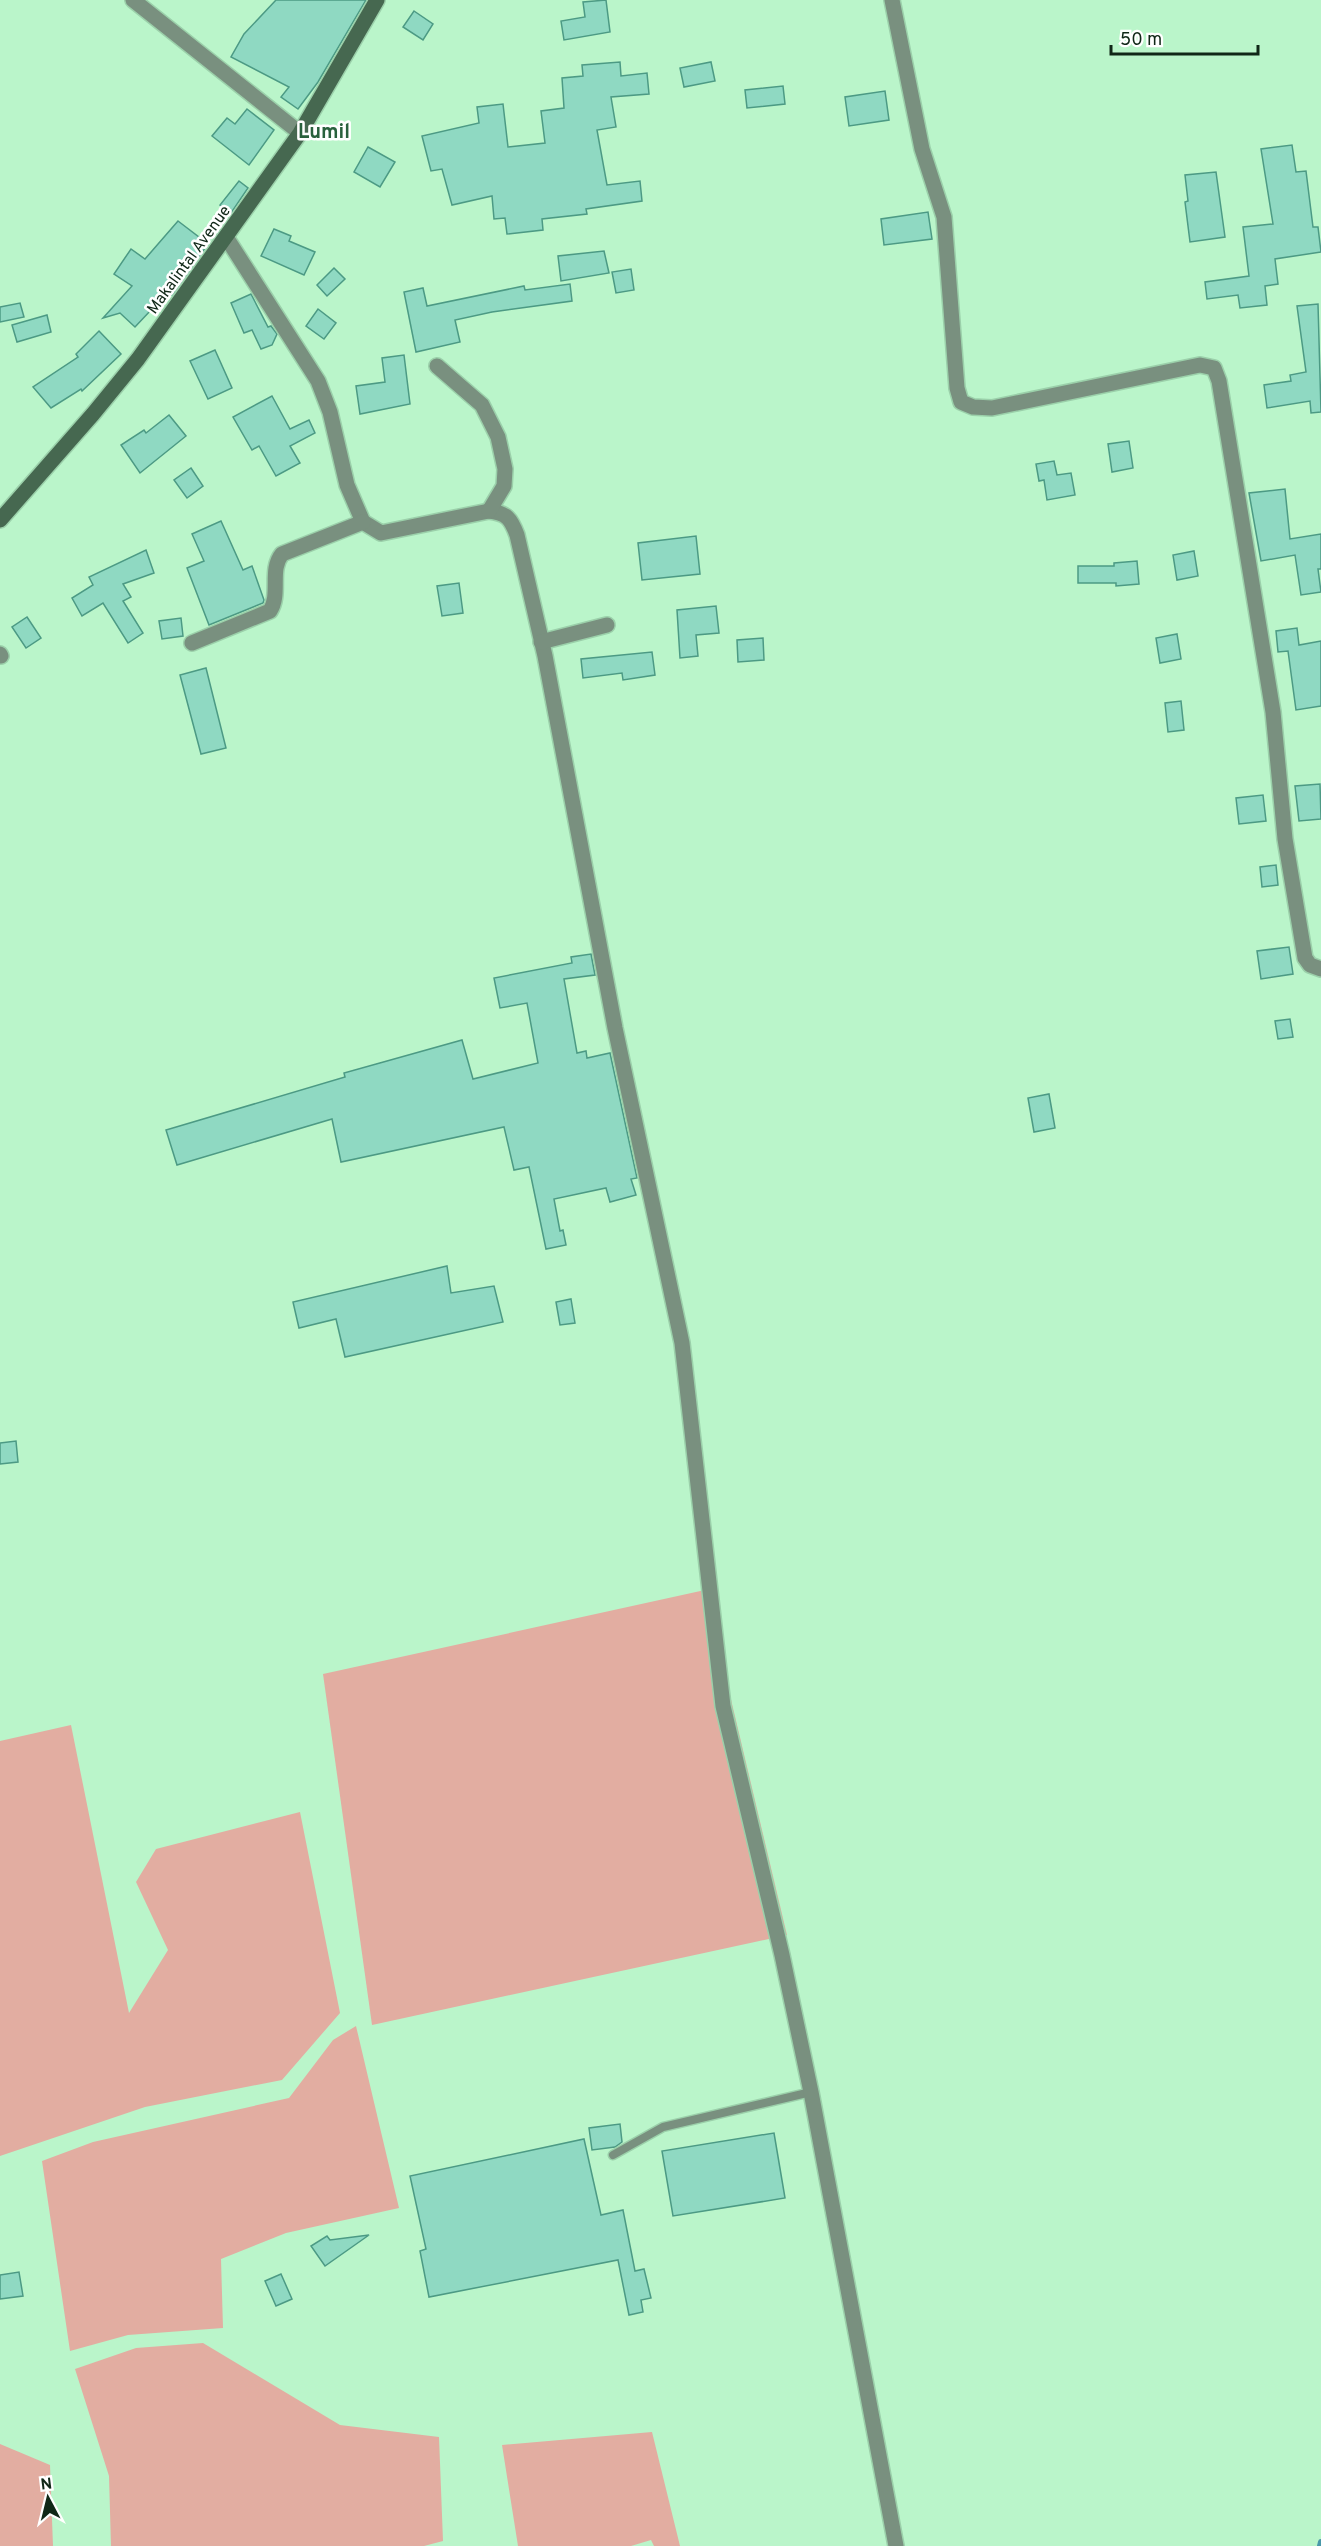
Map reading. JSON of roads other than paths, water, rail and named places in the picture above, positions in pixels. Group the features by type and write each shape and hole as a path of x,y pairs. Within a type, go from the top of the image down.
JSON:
{"main road":[{"name":"Makalintal Avenue","path":"0,520 138,359 300,133 377,0"}],"street":[{"path":"133,0 193,51 300,133"},
{"path":"892,0 922,149 944,217 957,388 962,402 973,407 992,408 1200,365 1214,368 1219,381 1273,712 1285,839 1305,958 1310,965 1321,969"},
{"path":"226,237 318,381 330,412 347,485 363,522 381,534 489,511 502,512 512,520 542,642 615,1028 682,1343 723,1706 782,1955 811,2092 896,2546"},
{"path":"437,366 482,405 498,437 505,469 504,486 489,511"},
{"path":"192,644 270,611 275,603 277,561 282,554 363,522"},
{"path":"542,642 607,625"}],"lane":[{"path":"613,2155 663,2127 811,2092"}],"waterway":[{"path":"1320,2546 1321,2542"}],"district":[{"name":"Lumil","path":"324,131"}]}
